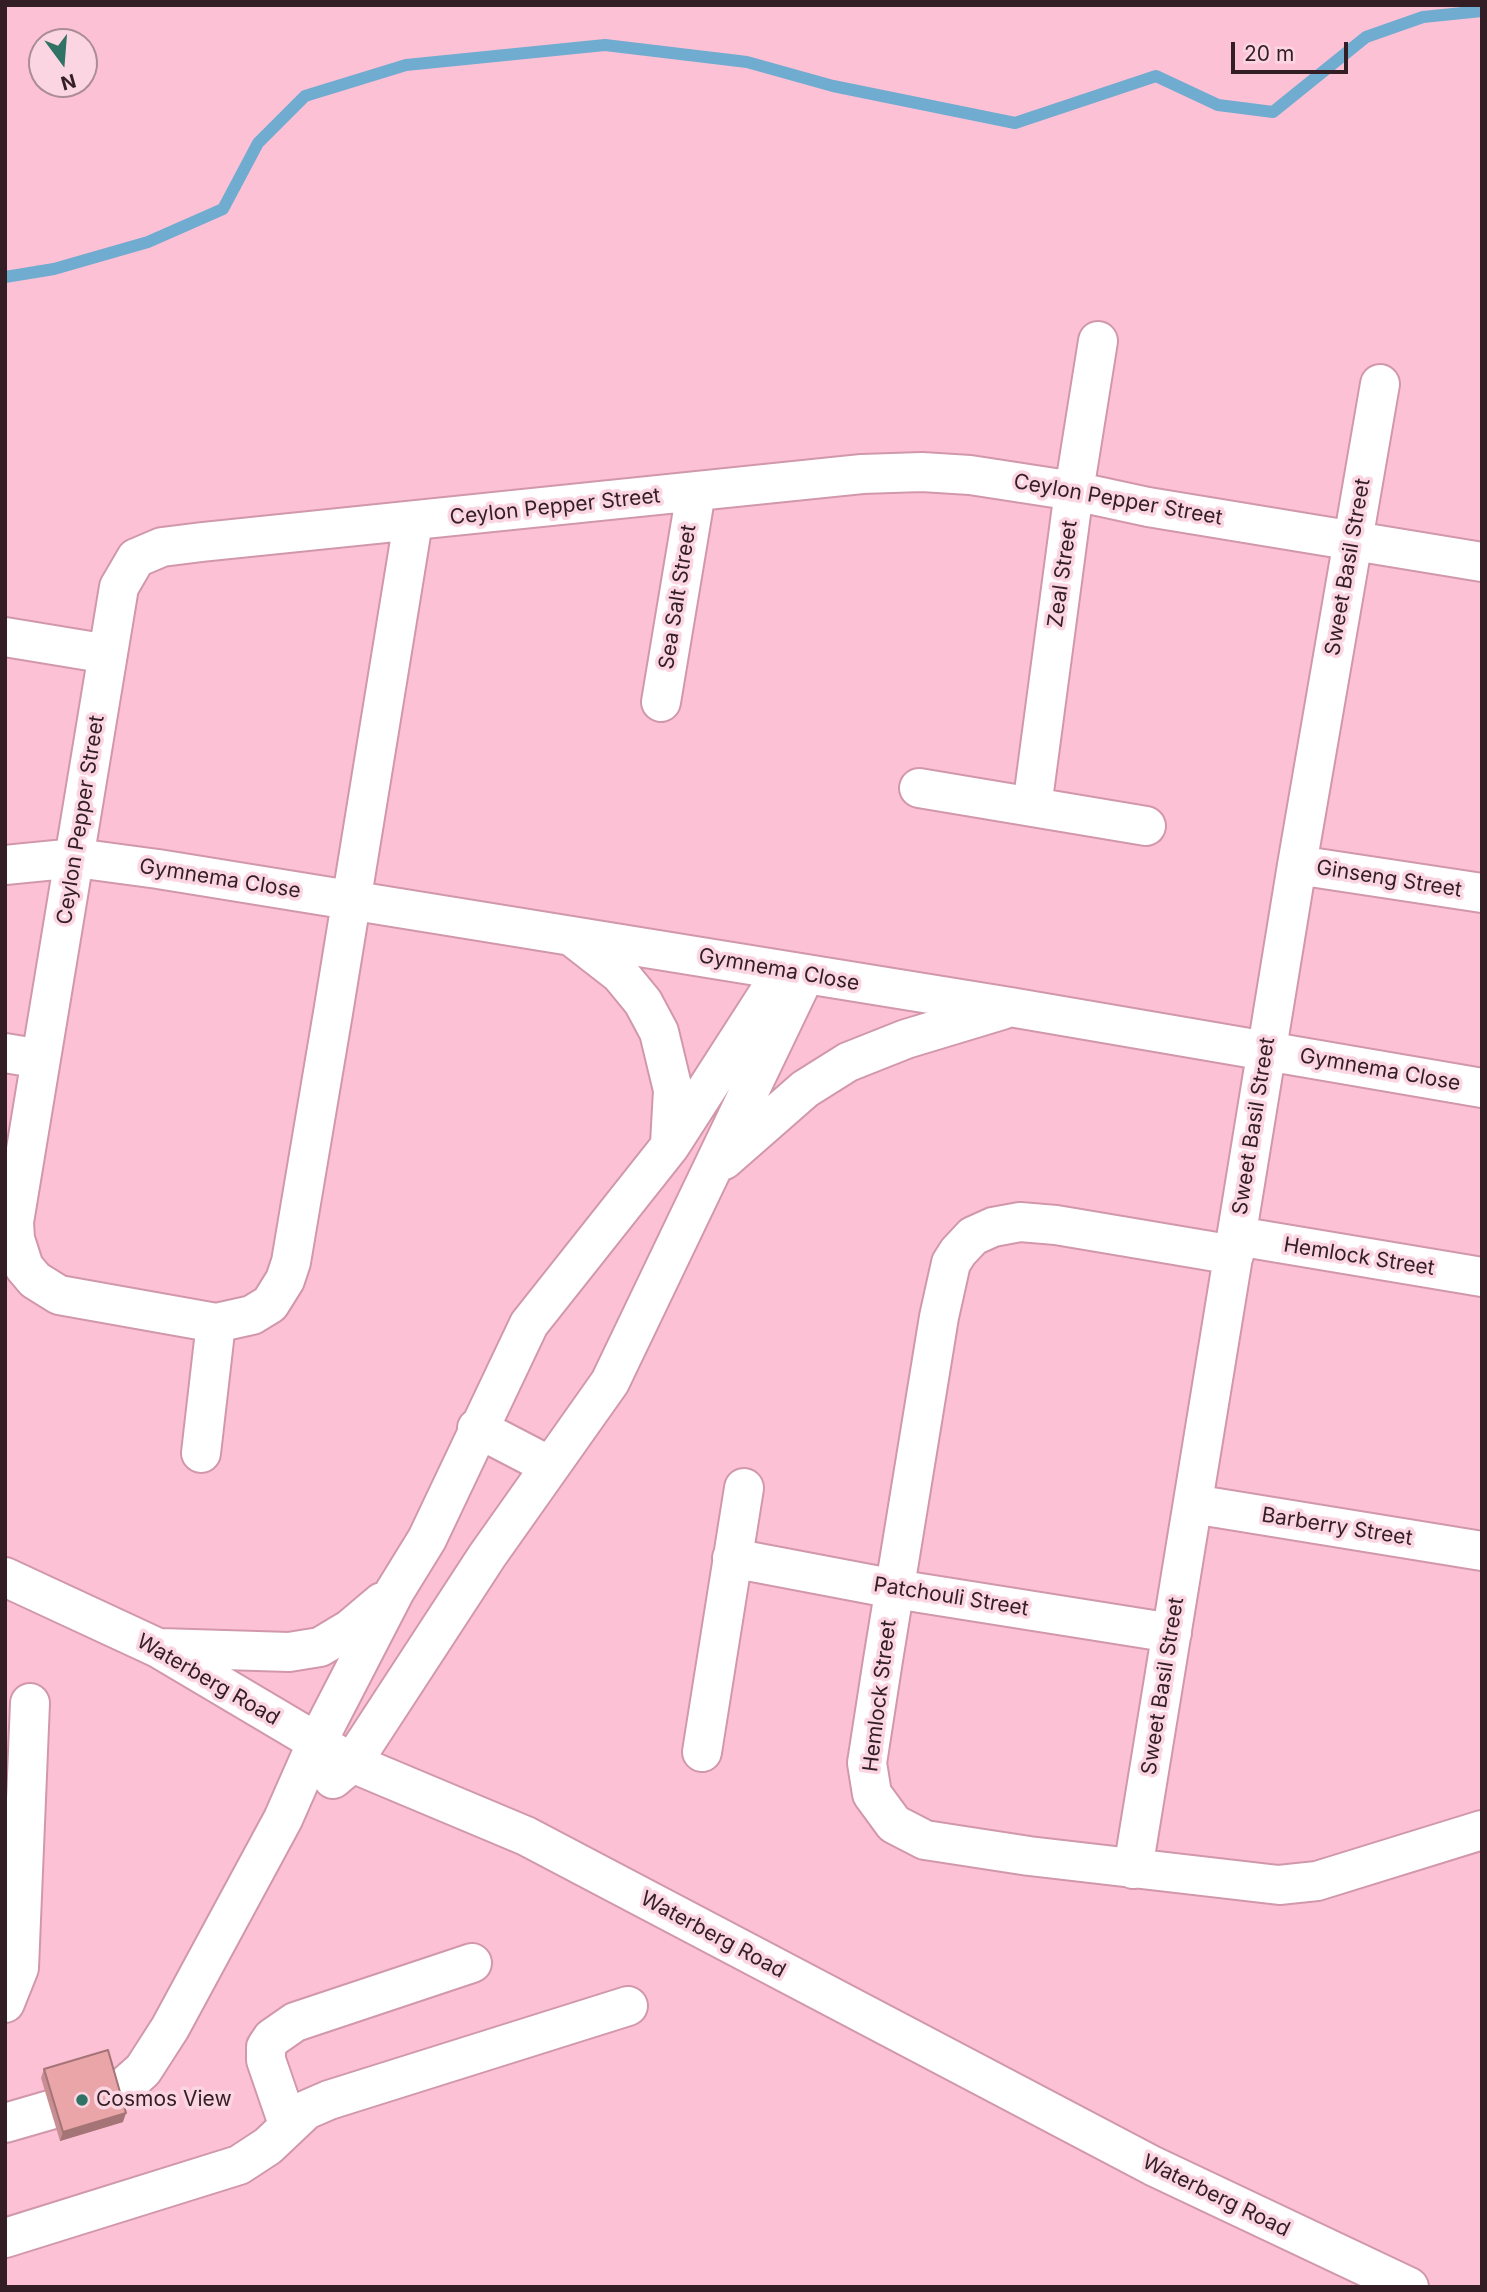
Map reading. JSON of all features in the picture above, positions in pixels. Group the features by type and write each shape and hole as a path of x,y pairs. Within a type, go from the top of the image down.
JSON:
{"street":[{"name":"Zeal Street","path":"1032,807 1074,491 1098,341"},
{"name":"Sweet Basil Street","path":"1133,1869 1266,1050 1380,384"},
{"name":"Ceylon Pepper Street","path":"413,522 288,1271 270,1304 248,1317 216,1323 59,1295 35,1280 24,1267 10,1230 23,1056 76,858 123,576 136,558 150,551 202,542 862,474 922,472 970,475 1074,491 1148,507 1482,562"},
{"name":"Sea Salt Street","path":"661,702 696,492"},
{"path":"5,637 108,654"},
{"path":"919,788 1146,826"},
{"name":"Gymnema Close","path":"5,865 76,858 1010,1007 1482,1088"},
{"name":"Ginseng Street","path":"1297,865 1482,893"},
{"path":"571,936 620,974 643,1002 659,1032 673,1090 670,1146"},
{"path":"114,2091 134,2080 143,2070 170,2028 283,1819 316,1744 395,1591 427,1539 477,1428 529,1324 670,1146 794,974"},
{"path":"283,1819 352,1763 487,1556 610,1382 706,1177 794,974"},
{"path":"706,1177 756,1129 805,1089 848,1062 906,1039 1010,1007"},
{"name":"Hemlock Street","path":"1482,1277 1033,1223 1008,1223 974,1236 958,1252 948,1277 867,1763 872,1794 886,1815 902,1830 925,1840 1240,1882 1296,1884 1482,1830"},
{"path":"201,1453 216,1323"},
{"path":"477,1428 550,1466"},
{"path":"702,1752 744,1488"},
{"name":"Barberry Street","path":"1193,1504 1482,1551"},
{"name":"Patchouli Street","path":"732,1558 895,1589 1172,1633"},
{"name":"Waterberg Road","path":"10,1577 158,1648 352,1763 526,1836 1153,2166 1409,2287"},
{"path":"158,1648 289,1652 320,1647 350,1629 395,1591"},
{"path":"5,2004 19,1968 30,1703"},
{"path":"288,2124 266,2060 266,2048 272,2038 295,2022 472,1963"},
{"path":"5,2238 239,2165 268,2146 288,2124 306,2110 329,2100 628,2006"},
{"path":"5,2123 50,2110"}],"building":[{"name":"Cosmos View","path":"108,2050 126,2113 63,2132 44,2069"}],"waterway":[{"path":"5,277 54,269 148,242 223,209 258,143 305,96 406,65 605,45 747,62 833,86 1015,123 1156,76 1218,105 1273,112 1366,37 1423,17 1482,11"}],"place":[{"name":"Cosmos View","path":"82,2100"}]}
